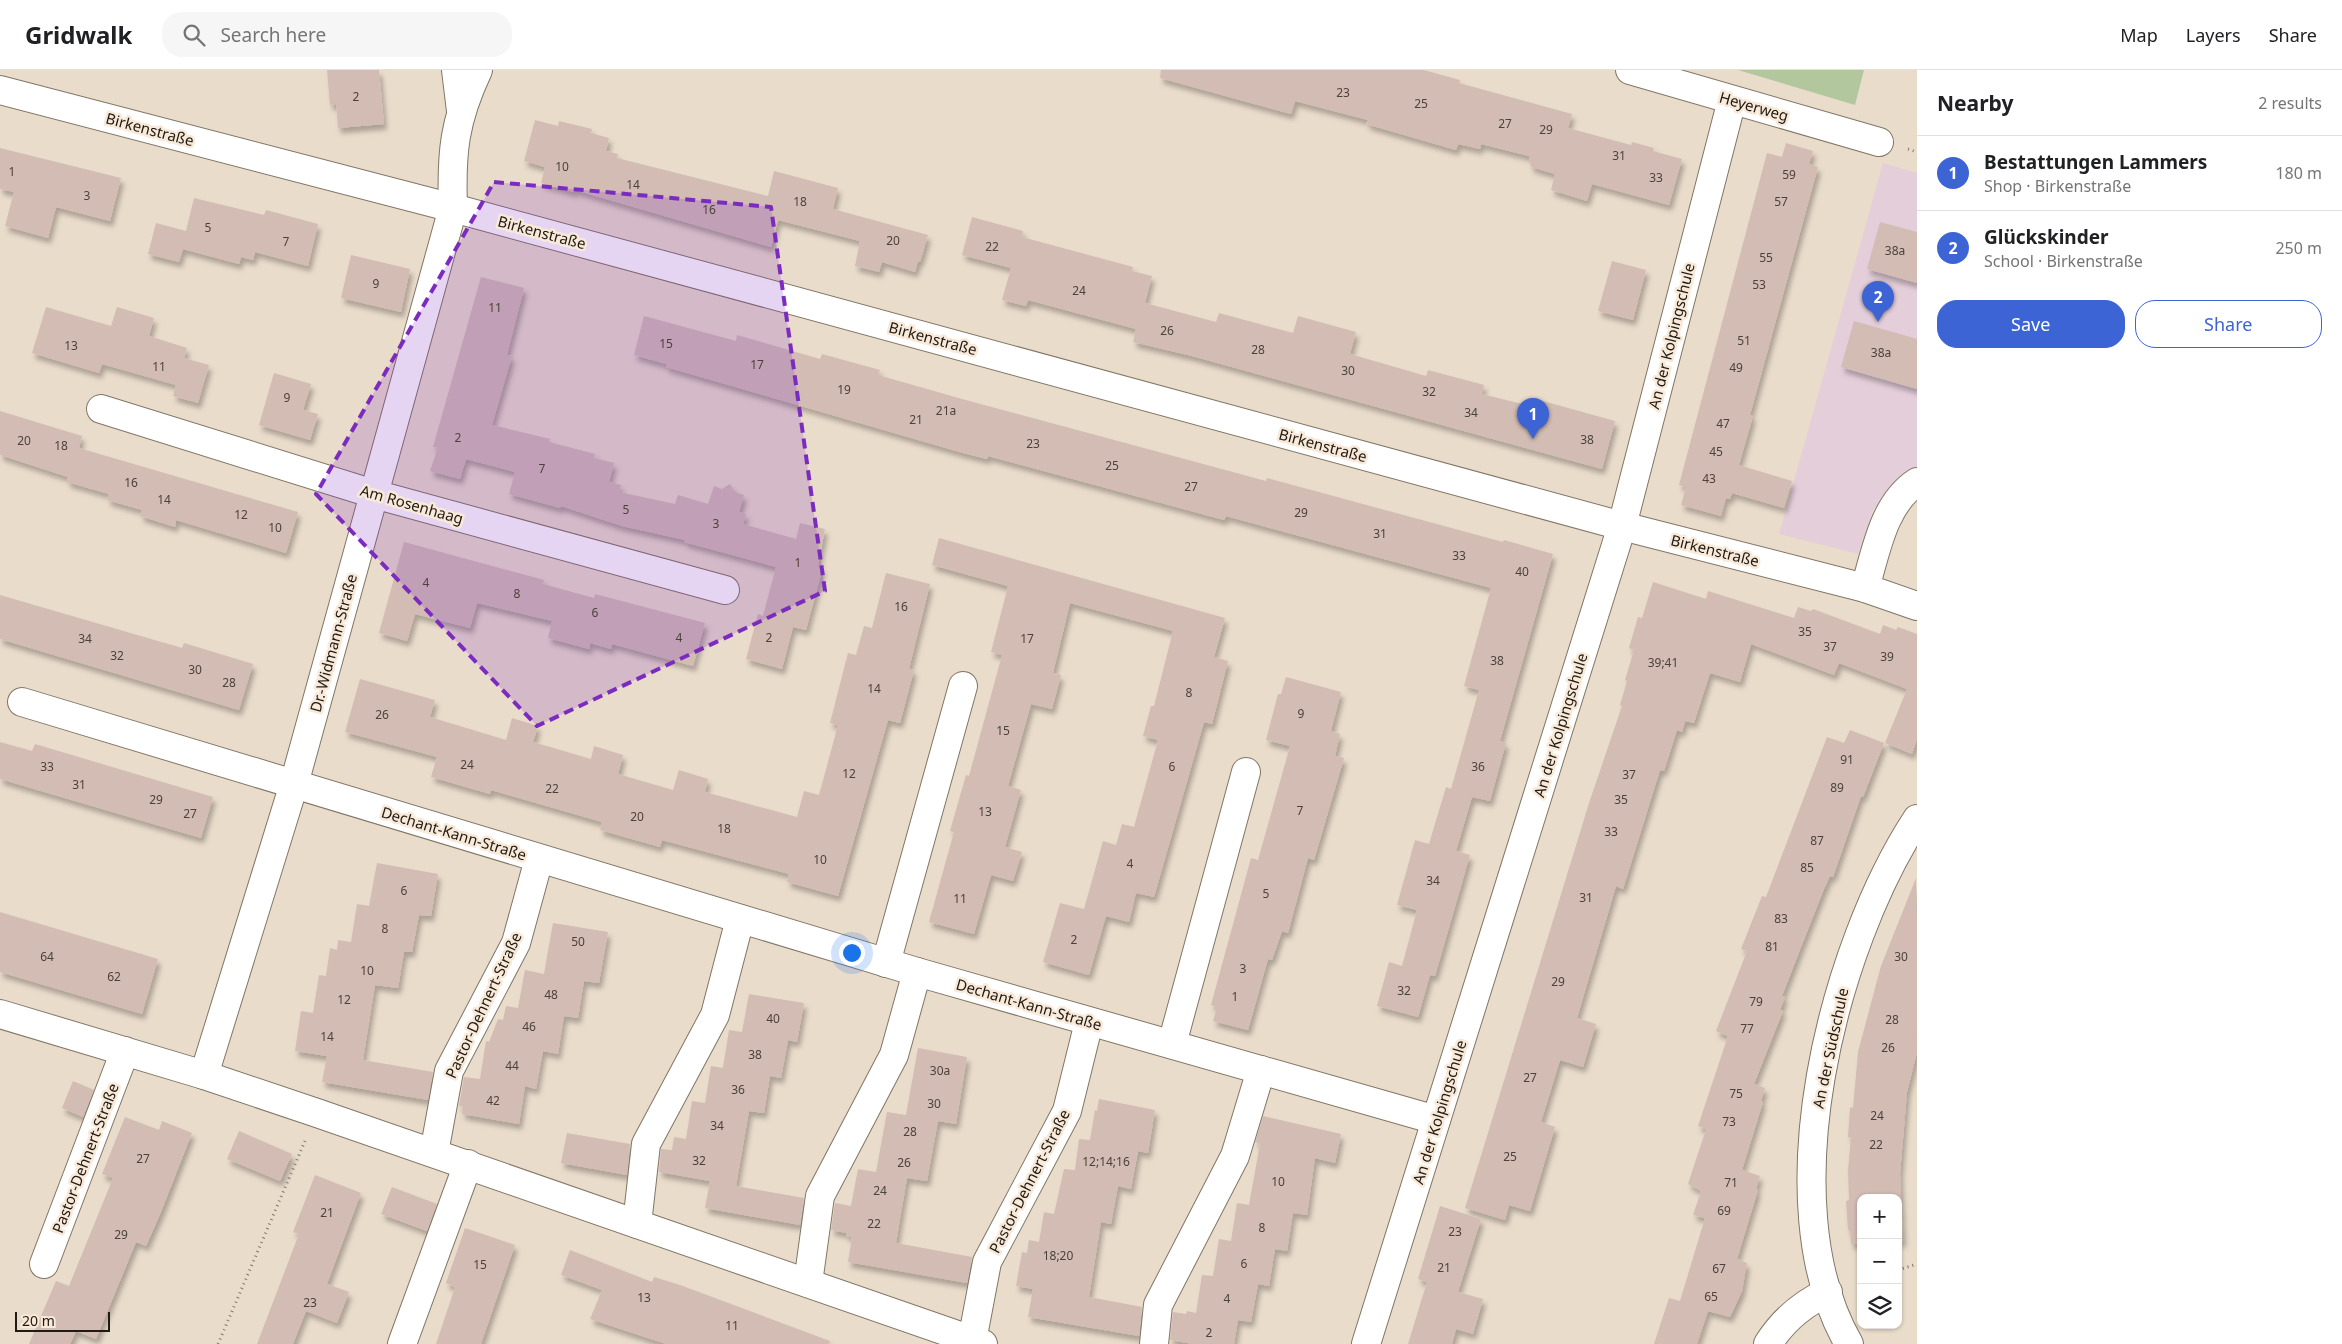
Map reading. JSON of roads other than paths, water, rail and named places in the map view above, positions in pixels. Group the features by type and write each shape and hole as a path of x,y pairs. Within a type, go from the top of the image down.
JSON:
{"street":[{"path":"456,70 461,112"},
{"path":"453,208 451,162 454,136 461,112 478,70"},
{"name":"Heyerweg","path":"1630,70 1879,142"},
{"name":"Birkenstraße","path":"0,90 453,208 1622,526 1865,588 1917,606"},
{"name":"An der Kolpingschule","path":"1366,1344 1622,526 1732,100"},
{"name":"Dr.-Widmann-Straße","path":"204,1075 294,784 453,208"},
{"name":"Am Rosenhaag","path":"101,409 374,494 725,590"},
{"path":"1865,588 1890,512 1904,491 1917,482"},
{"path":"886,963 963,686"},
{"name":"Dechant-Kann-Straße","path":"22,702 886,963 1436,1120"},
{"path":"1172,1044 1246,772"},
{"name":"An der Südschule","path":"1849,1344 1840,1327 1828,1292 1818,1251 1812,1189 1816,1113 1822,1072 1837,1007 1858,940 1895,856 1917,818"},
{"name":"Pastor-Dehnert-Straße","path":"434,1153 449,1071 516,943 539,859"},
{"path":"637,1224 646,1144 715,1015 740,919"},
{"path":"808,1284 820,1196 894,1054 917,972"},
{"name":"Pastor-Dehnert-Straße","path":"0,1014 204,1075 318,1113 978,1343 988,1262 1067,1111 1089,1022"},
{"name":"Pastor-Dehnert-Straße","path":"44,1264 125,1051"},
{"path":"1154,1344 1158,1305 1235,1156 1261,1070"},
{"path":"402,1344 468,1164"},
{"path":"1768,1344 1795,1312 1828,1292"}],"place":[{"name":"Glückskinder","path":"1878,322"},
{"name":"Bestattungen Lammers","path":"1533,439"}]}
